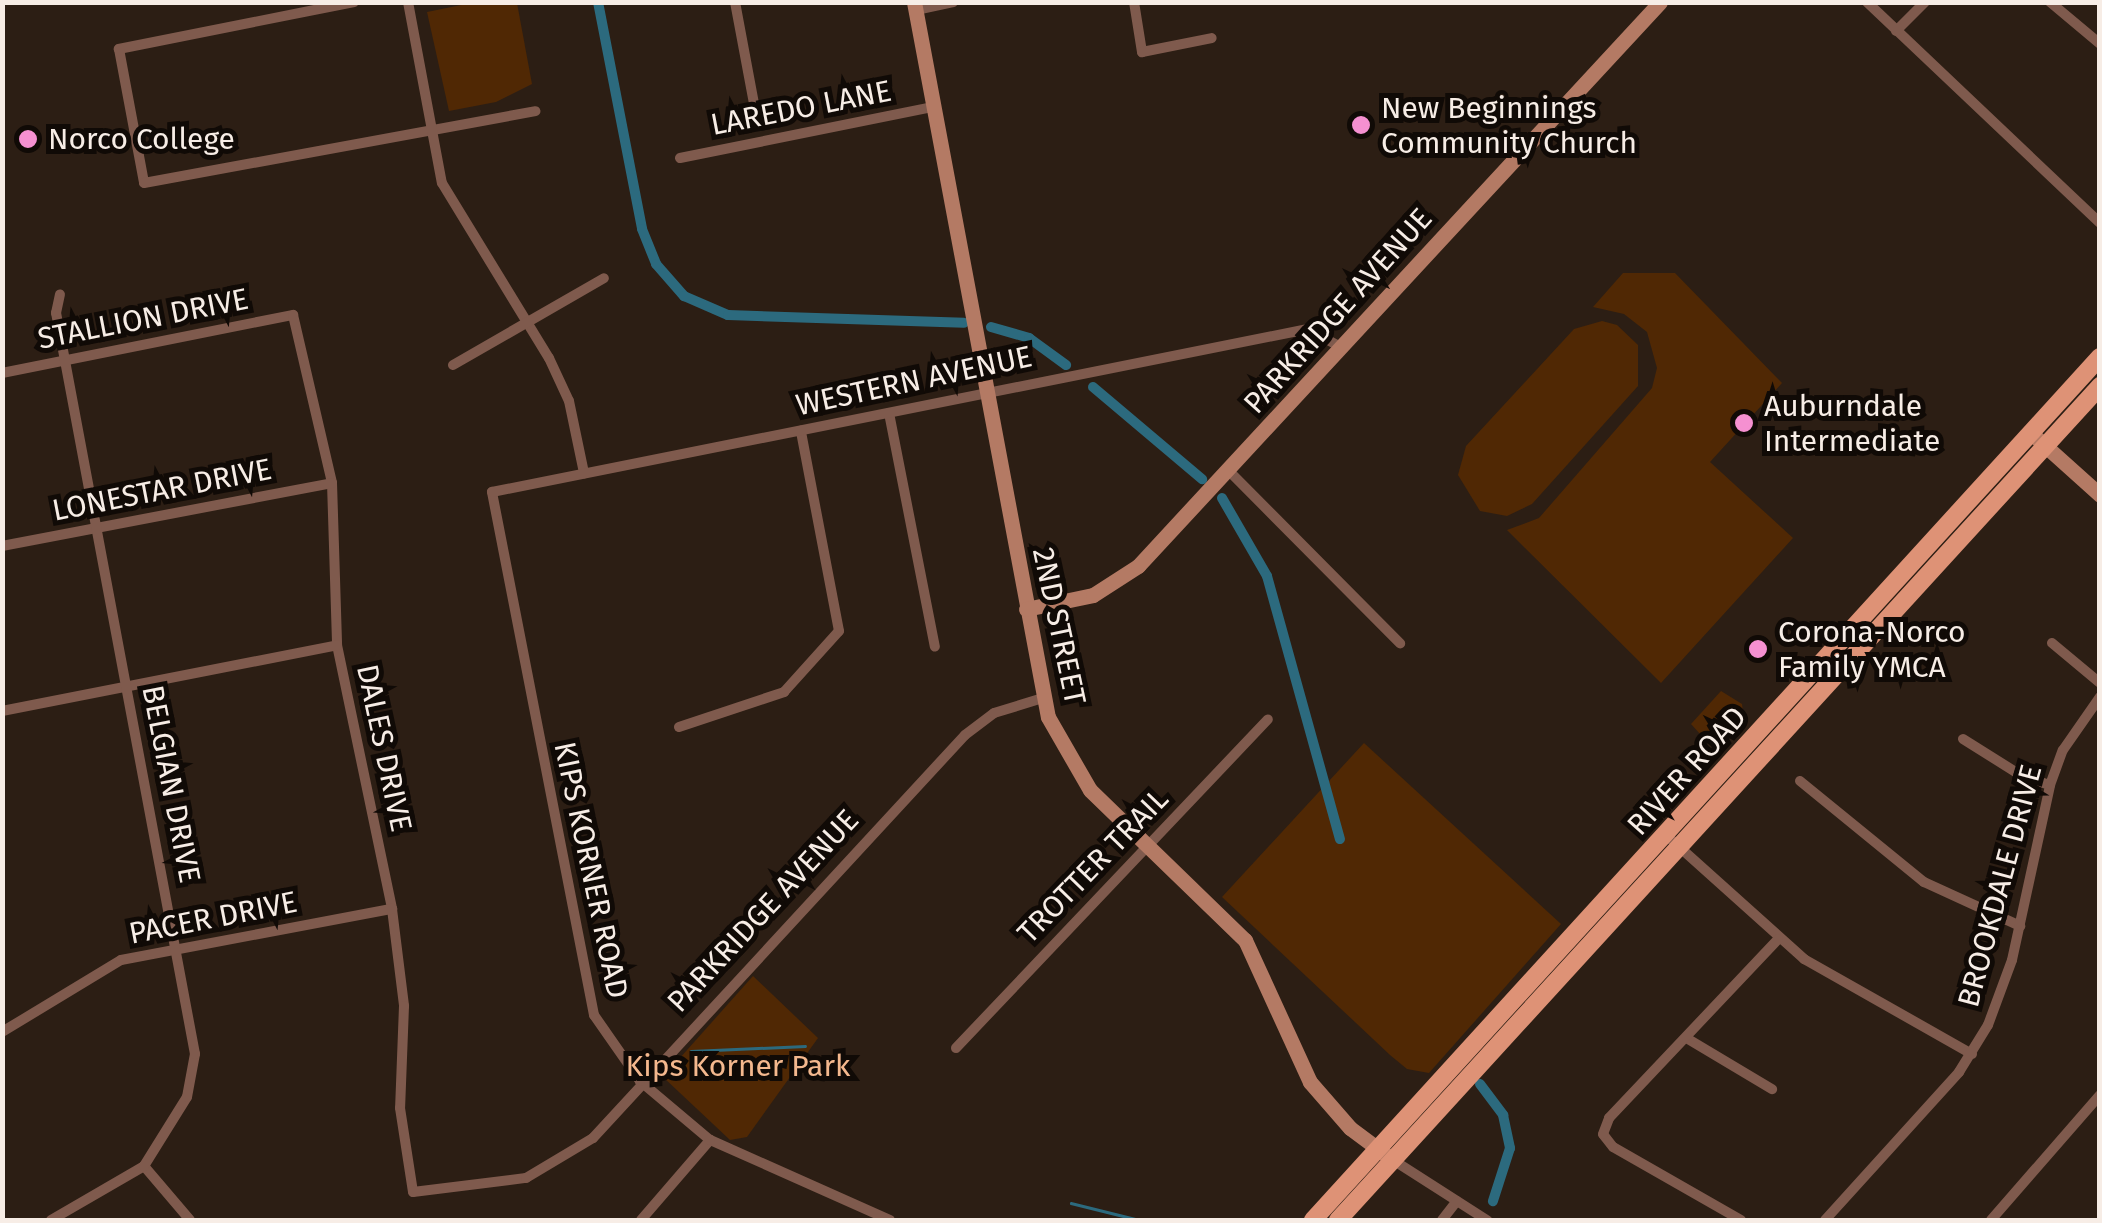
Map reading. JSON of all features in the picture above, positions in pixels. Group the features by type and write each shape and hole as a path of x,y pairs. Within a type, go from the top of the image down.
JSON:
{"main road":[{"name":"RIVER ROAD","path":"1313,1220 1386,1154 1673,842 2038,439 2100,357"},
{"name":"RIVER ROAD","path":"2038,439 2100,386"},
{"name":"RIVER ROAD","path":"1338,1220 1386,1154"}],"street":[{"path":"354,2 118,49 144,183 534,111"},
{"path":"408,2 442,183 569,402 584,473"},
{"path":"735,2 756,114"},
{"path":"915,6 953,2"},
{"path":"1134,2 1142,52 1212,38"},
{"name":"PARKRIDGE AVENUE","path":"1026,609 1094,595 1126,578 1660,2"},
{"path":"1867,2 2100,224"},
{"path":"1896,31 1926,2"},
{"path":"2050,2 2100,44"},
{"name":"2ND STREET","path":"915,6 1043,698 1075,772 1245,940 1310,1082 1386,1154"},
{"name":"LAREDO LANE","path":"680,158 932,107"},
{"path":"453,365 522,320 604,278"},
{"name":"BELGIAN DRIVE","path":"50,1220 144,1166 187,1096 195,1054 179,949 56,313 60,294"},
{"name":"STALLION DRIVE","path":"2,372 293,316"},
{"name":"DALES DRIVE","path":"293,316 332,482 336,645 392,909 404,1006 400,1108 413,1192"},
{"name":"WESTERN AVENUE","path":"492,492 1308,329 1342,348"},
{"path":"889,414 935,647"},
{"path":"679,727 784,692 839,632 801,431"},
{"path":"2038,439 2100,494"},
{"path":"1224,476 1400,644"},
{"name":"LONESTAR DRIVE","path":"2,546 332,482"},
{"name":"KIPS KORNER ROAD","path":"492,492 578,952 594,1015 640,1081 710,1140 890,1220"},
{"path":"2052,644 2100,683"},
{"path":"2,711 336,645"},
{"name":"BROOKDALE DRIVE","path":"1826,1220 1972,1054 2002,994 2050,784 2063,750 2100,697"},
{"name":"PARKRIDGE AVENUE","path":"413,1192 526,1178 557,1164 593,1138 640,1081 965,734 994,713 1043,698"},
{"name":"TROTTER TRAIL","path":"956,1048 1268,720"},
{"path":"1963,739 2022,776 2050,784"},
{"path":"1800,781 1924,882 2020,926"},
{"path":"1673,842 1778,938 1972,1054"},
{"name":"PACER DRIVE","path":"2,1032 121,960 392,909"},
{"path":"1741,1220 1614,1147 1603,1134 1608,1118 1688,1039 1778,938"},
{"path":"1688,1039 1772,1089"},
{"path":"1991,1220 2100,1095"},
{"path":"641,1220 710,1140"},
{"path":"1386,1154 1487,1220"},
{"path":"144,1166 190,1220"},
{"path":"1442,1220 1457,1201"}],"green space":[{"path":"471,3 517,3 532,84 496,102 449,111 427,12"},
{"path":"1623,273 1675,273 1782,383 1710,462 1793,538 1661,683 1507,530 1539,518 1652,388 1657,368 1647,332 1624,314 1593,307"},
{"path":"1602,321 1617,325 1638,345 1638,386 1532,504 1507,516 1480,511 1458,475 1466,446 1574,329"},
{"path":"1721,691 1742,704 1743,712 1710,745 1691,724"},
{"path":"1364,743 1561,924 1429,1073 1407,1069 1390,1055 1222,897"},
{"name":"Kips Korner Park","path":"753,976 818,1038 747,1137 730,1140 663,1077"}],"waterway":[{"path":"598,2 642,229 656,264 684,296 728,315 964,323"},
{"path":"991,327 1029,338 1066,365"},
{"path":"1093,387 1202,479"},
{"path":"1222,498 1267,576 1340,839"},
{"path":"691,1051 805,1046"},
{"path":"1480,1084 1503,1115 1510,1148 1493,1201"},
{"path":"1071,1203 1139,1220"}],"place":[{"name":"New Beginnings Community Church","path":"1361,125"},
{"name":"Norco College","path":"28,139"},
{"name":"Auburndale Intermediate","path":"1744,423"},
{"name":"Corona-Norco Family YMCA","path":"1758,649"}]}
